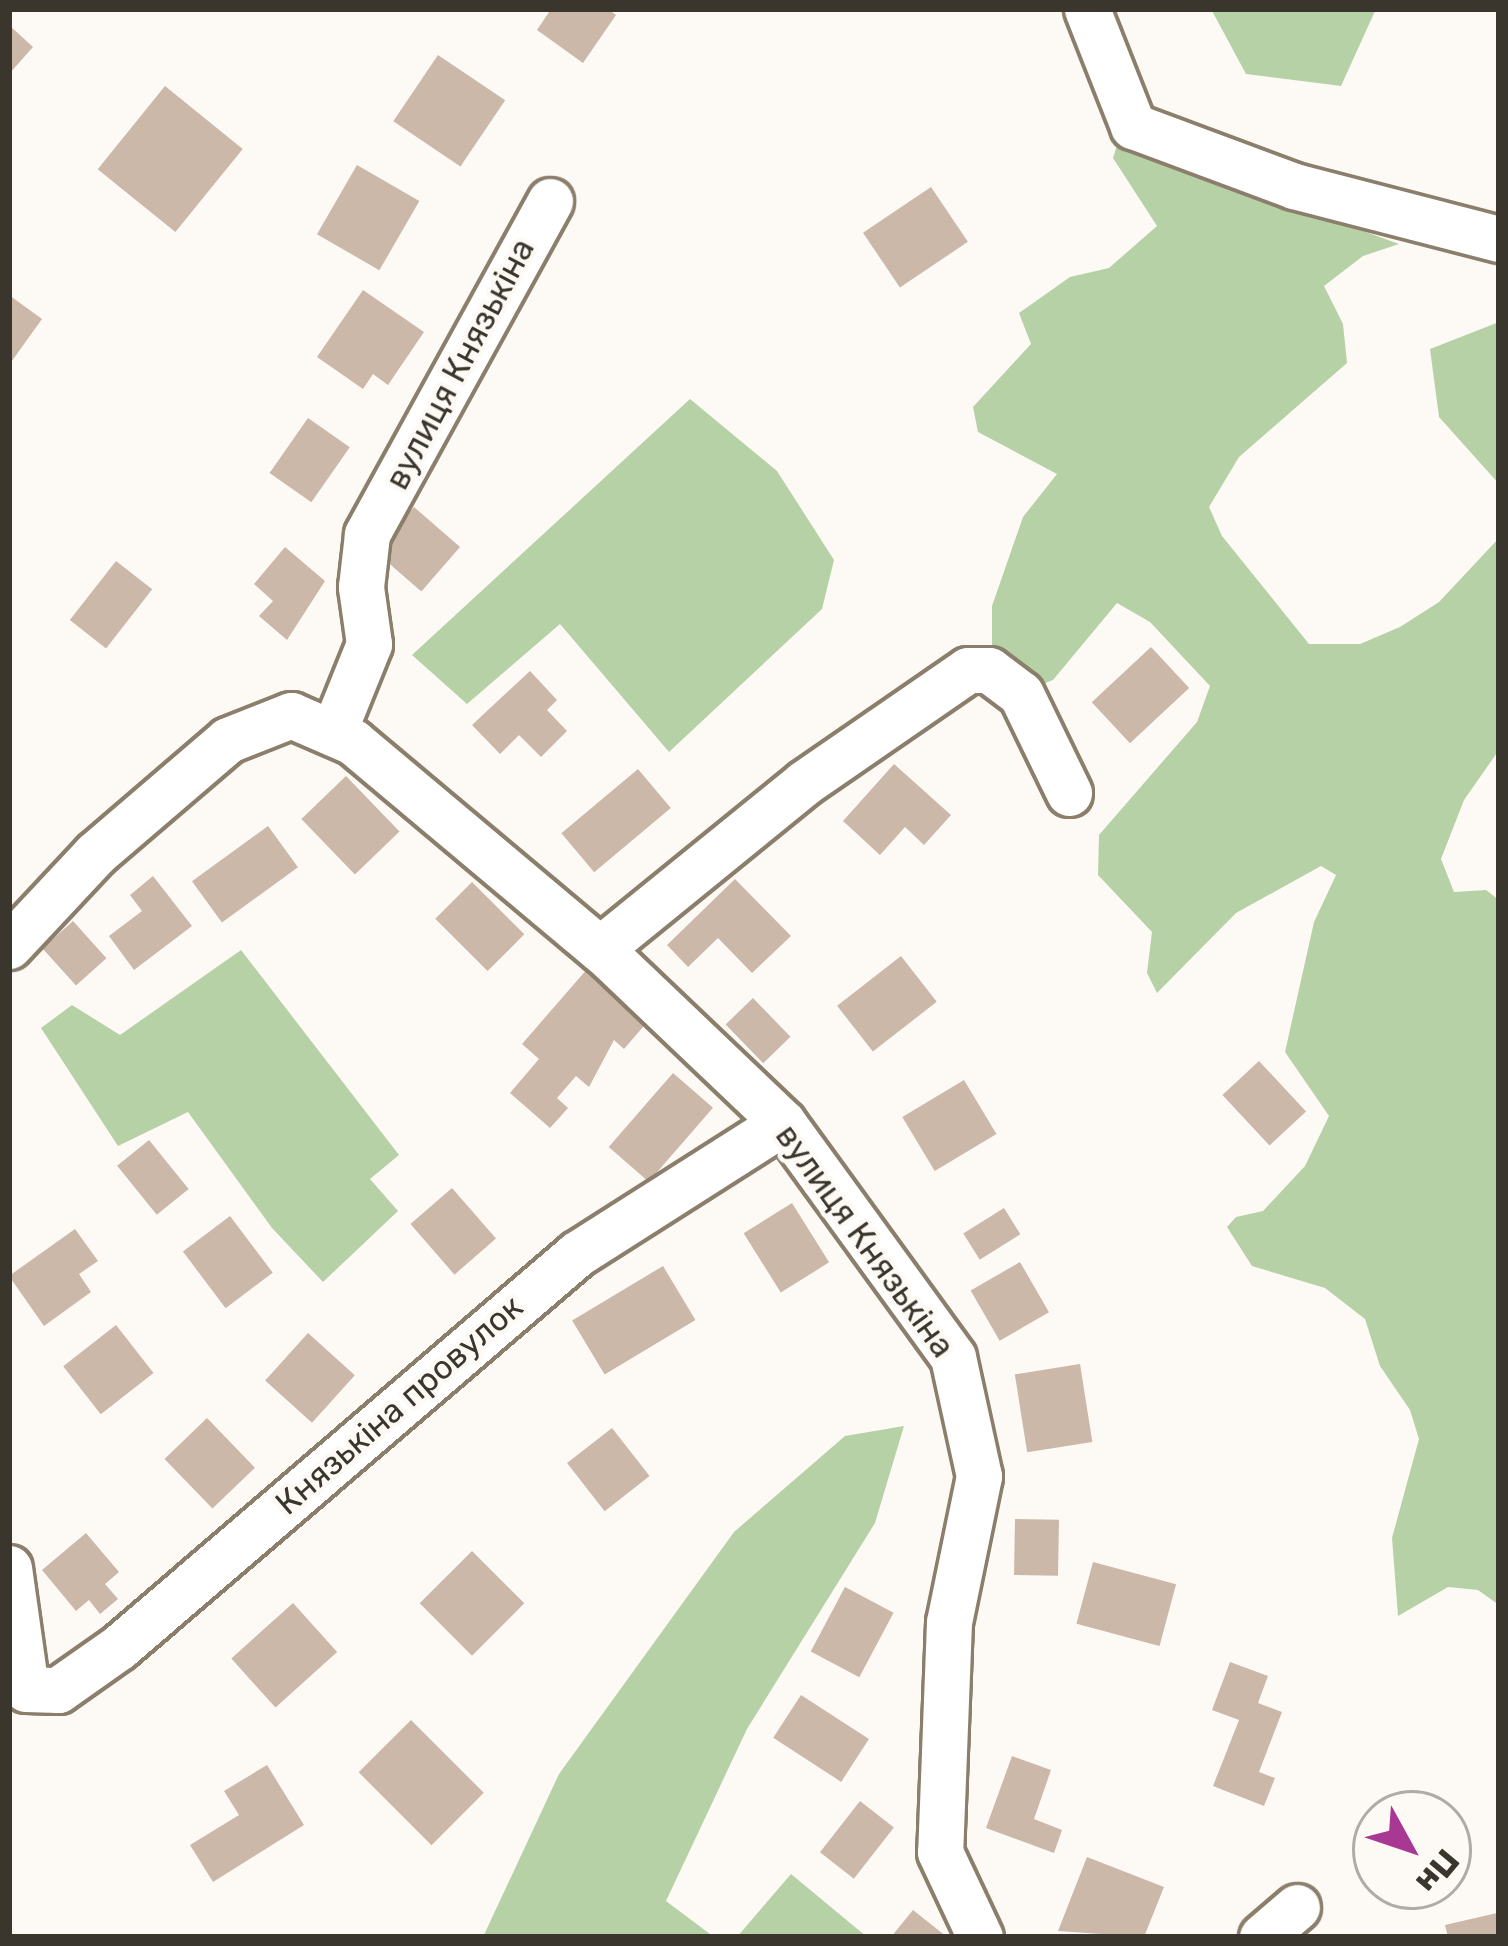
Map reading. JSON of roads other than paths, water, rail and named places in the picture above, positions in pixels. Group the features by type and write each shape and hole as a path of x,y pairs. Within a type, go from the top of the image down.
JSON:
{"street":[{"path":"1087,9 1133,126 1294,186 1499,239"},
{"name":"вулиця Князькіна","path":"333,733 369,644 361,587 367,534 550,201"},
{"path":"600,949 804,783 968,670 989,670 1021,694 1069,793"},
{"name":"вулиця Князькіна","path":"9,946 95,854 229,740 291,715 333,733 600,949 783,1123 953,1357 979,1476 950,1622 940,1852 980,1937"},
{"name":"Князькіна провулок","path":"18,1696 58,1690 119,1647 577,1254 783,1123"},
{"path":"9,1568 18,1696"},
{"path":"1262,1937 1297,1907"}]}
